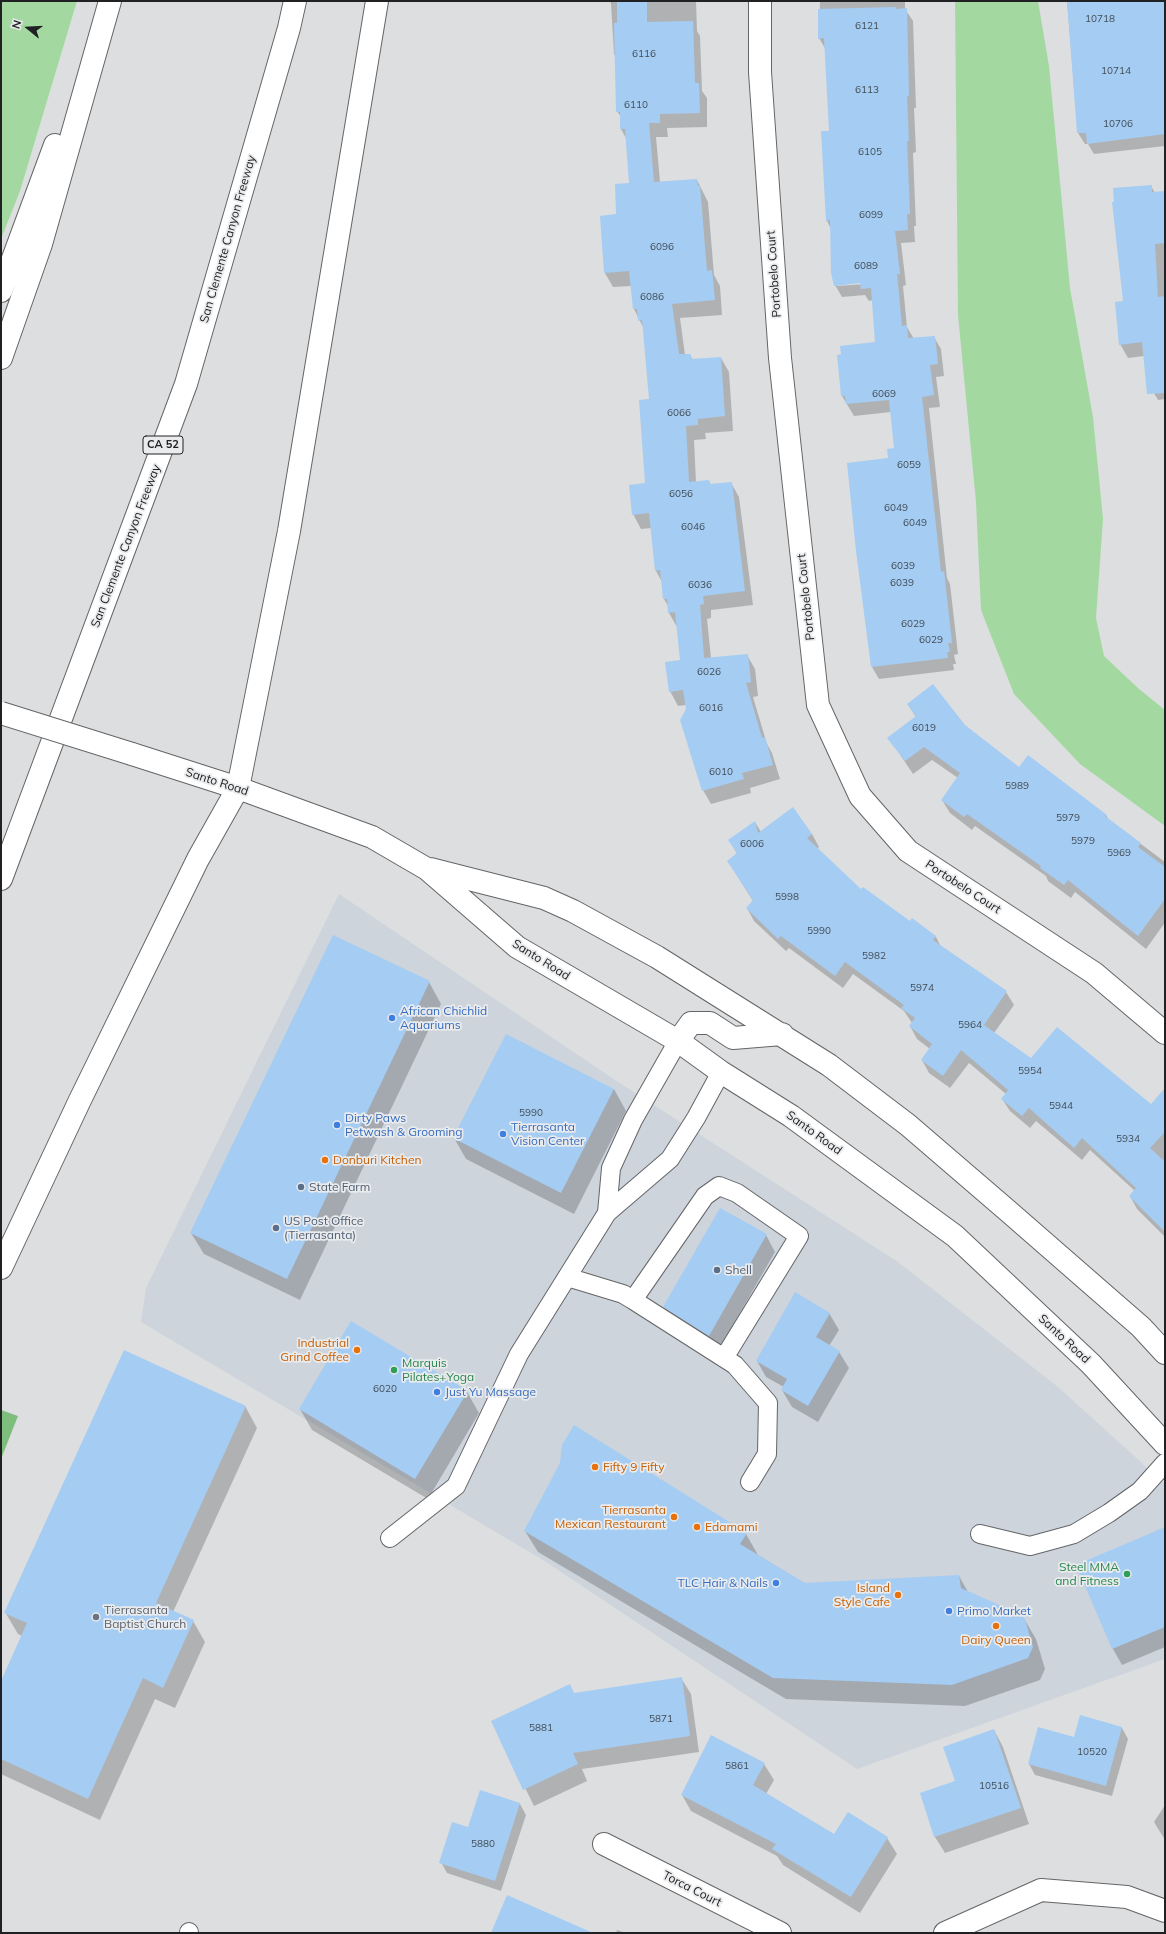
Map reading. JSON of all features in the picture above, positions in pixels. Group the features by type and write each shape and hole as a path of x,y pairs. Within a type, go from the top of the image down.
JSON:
{"main road":[{"path":"1,291 109,1"},
{"path":"1,358 41,244 109,1"},
{"name":"San Clemente Canyon Freeway","path":"1,880 186,384 289,28 295,1"},
{"path":"1,1268 80,1100 198,858 238,788 289,531 377,1"},
{"name":"Portobelo Court","path":"760,1 760,72 780,358 818,705 860,796 908,851 1094,973 1165,1033"},
{"name":"Santo Road","path":"1,713 238,788 372,837 427,868 517,947 678,1041 721,1072 791,1116 955,1236 1091,1364 1165,1444"},
{"name":"Santo Road","path":"427,868 544,898 573,911 657,957 782,1034 829,1065 908,1125 1141,1327 1165,1353"},
{"path":"678,1041 690,1023 710,1024 733,1038 782,1034"},
{"name":"Torca Court","path":"604,1844 780,1933"},
{"path":"945,1933 1041,1890 1127,1897 1165,1911"}],"lane":[{"path":"607,1213 611,1168 633,1120 678,1041"},
{"path":"390,1538 456,1486 519,1354 607,1213 670,1159 696,1118 721,1072"},
{"path":"633,1300 705,1196 719,1186 738,1193 799,1236 724,1358"},
{"path":"568,1277 623,1294 735,1365 768,1403 767,1454 750,1482"},
{"path":"980,1534 1030,1546 1074,1534 1109,1513 1140,1491 1165,1463"}],"shaded area":[{"path":"339,894 618,1082 898,1262 1058,1387 1165,1484 1165,1659 857,1769 543,1560 141,1322 146,1288"}],"green space":[{"path":"1,1 77,1 20,191 1,239"},
{"path":"955,1 1038,1 1049,66 1070,288 1093,417 1103,519 1096,618 1104,656 1139,689 1165,710 1165,826 1080,764 1014,694 981,610 976,502 958,315"},
{"path":"1,1410 18,1416 1,1459"}],"building":[{"path":"617,1 647,1 647,22 693,21 695,83 699,83 700,113 660,114 660,123 649,123 654,182 697,179 698,186 700,186 707,271 712,270 715,300 672,304 679,354 691,354 691,359 721,357 725,416 698,419 698,425 686,426 689,482 709,480 710,484 732,482 745,591 703,596 704,604 700,605 704,658 748,654 751,682 746,683 762,738 765,737 773,765 742,773 744,779 702,791 680,720 686,709 683,690 669,692 665,662 680,660 675,612 668,613 667,599 663,599 660,570 655,571 649,513 632,515 629,485 645,483 639,400 649,399 642,320 638,321 637,309 633,309 629,271 604,273 600,216 616,214 615,184 629,183 625,129 620,129 620,112 616,112 614,23 617,23"},
{"path":"1067,1 1165,1 1165,134 1087,144 1086,133 1077,133"},
{"path":"896,7 896,9 907,8 909,96 907,96 909,141 907,141 910,214 907,214 908,230 895,231 900,274 897,274 902,326 907,325 908,338 935,336 938,364 930,365 934,395 922,397 941,572 944,571 952,643 948,643 950,652 947,652 948,658 871,667 856,551 847,463 888,458 887,449 894,448 889,400 846,404 845,396 841,396 837,355 841,354 840,346 875,342 871,288 861,289 860,283 834,286 831,273 830,220 826,221 821,131 829,131 824,38 818,39 818,9"},
{"path":"1152,185 1152,192 1165,191 1165,243 1155,244 1158,297 1165,296 1165,393 1147,394 1142,342 1119,345 1115,302 1123,301 1112,202 1114,202 1113,188"},
{"path":"933,684 965,725 1019,767 1028,755 1107,815 1105,816 1141,843 1138,847 1165,867 1165,899 1138,936 1068,880 1064,885 1040,868 1041,866 967,814 964,817 941,800 960,773 924,747 905,761 887,738 916,716 907,704"},
{"path":"793,807 812,834 807,838 861,889 863,887 910,921 912,918 936,936 933,940 1007,991 984,1025 1031,1058 1057,1027 1151,1104 1165,1088 1165,1132 1150,1148 1163,1160 1165,1158 1165,1232 1129,1196 1136,1188 1082,1138 1074,1148 1029,1108 1022,1116 1001,1099 1008,1090 961,1050 943,1076 921,1060 932,1044 909,1026 915,1018 901,1008 904,1005 845,962 835,976 781,936 778,939 746,908 753,900 727,861 737,853 728,840 755,821 758,833"},
{"path":"333,935 430,981 287,1279 190,1233"},
{"path":"506,1034 614,1089 561,1193 453,1138"},
{"path":"720,1208 767,1234 709,1336 663,1307"},
{"path":"795,1292 830,1313 816,1337 840,1351 808,1406 781,1390 787,1379 756,1361"},
{"path":"351,1321 468,1391 415,1479 299,1409"},
{"path":"124,1350 246,1406 156,1603 194,1620 163,1688 143,1678 88,1799 1,1759 1,1681 27,1623 4,1613"},
{"path":"574,1425 747,1533 740,1544 805,1583 959,1575 961,1588 1024,1616 1033,1647 1028,1658 952,1685 773,1678 524,1531 560,1463 562,1445"},
{"path":"1165,1527 1165,1627 1112,1649 1076,1565"},
{"path":"682,1677 690,1736 573,1753 578,1764 523,1790 491,1721 570,1684 574,1693"},
{"path":"1080,1715 1122,1727 1106,1786 1028,1764 1038,1727 1074,1737"},
{"path":"994,1729 1021,1808 934,1837 920,1793 955,1781 943,1747"},
{"path":"711,1735 765,1763 753,1785 834,1834 848,1812 888,1837 851,1897 772,1849 776,1844 681,1795"},
{"path":"480,1790 520,1803 495,1881 439,1863 452,1822 468,1827"},
{"path":"507,1895 593,1933 491,1933"}],"place":[{"name":"African Chichlid Aquariums","path":"392,1018"},
{"name":"Dirty Paws Petwash & Grooming","path":"337,1125"},
{"name":"Tierrasanta Vision Center","path":"503,1134"},
{"name":"Donburi Kitchen","path":"325,1160"},
{"name":"State Farm","path":"301,1187"},
{"name":"US Post Office (Tierrasanta)","path":"276,1228"},
{"name":"Shell","path":"717,1270"},
{"name":"Industrial Grind Coffee","path":"357,1350"},
{"name":"Marquis Pilates+Yoga","path":"394,1370"},
{"name":"Just Yu Massage","path":"437,1392"},
{"name":"Fifty 9 Fifty","path":"595,1467"},
{"name":"Tierrasanta Mexican Restaurant","path":"674,1517"},
{"name":"Edamami","path":"697,1527"},
{"name":"Steel MMA and Fitness","path":"1127,1574"},
{"name":"TLC Hair & Nails","path":"776,1583"},
{"name":"Island Style Cafe","path":"898,1595"},
{"name":"Primo Market","path":"949,1611"},
{"name":"Tierrasanta Baptist Church","path":"96,1617"},
{"name":"Dairy Queen","path":"996,1626"}]}
